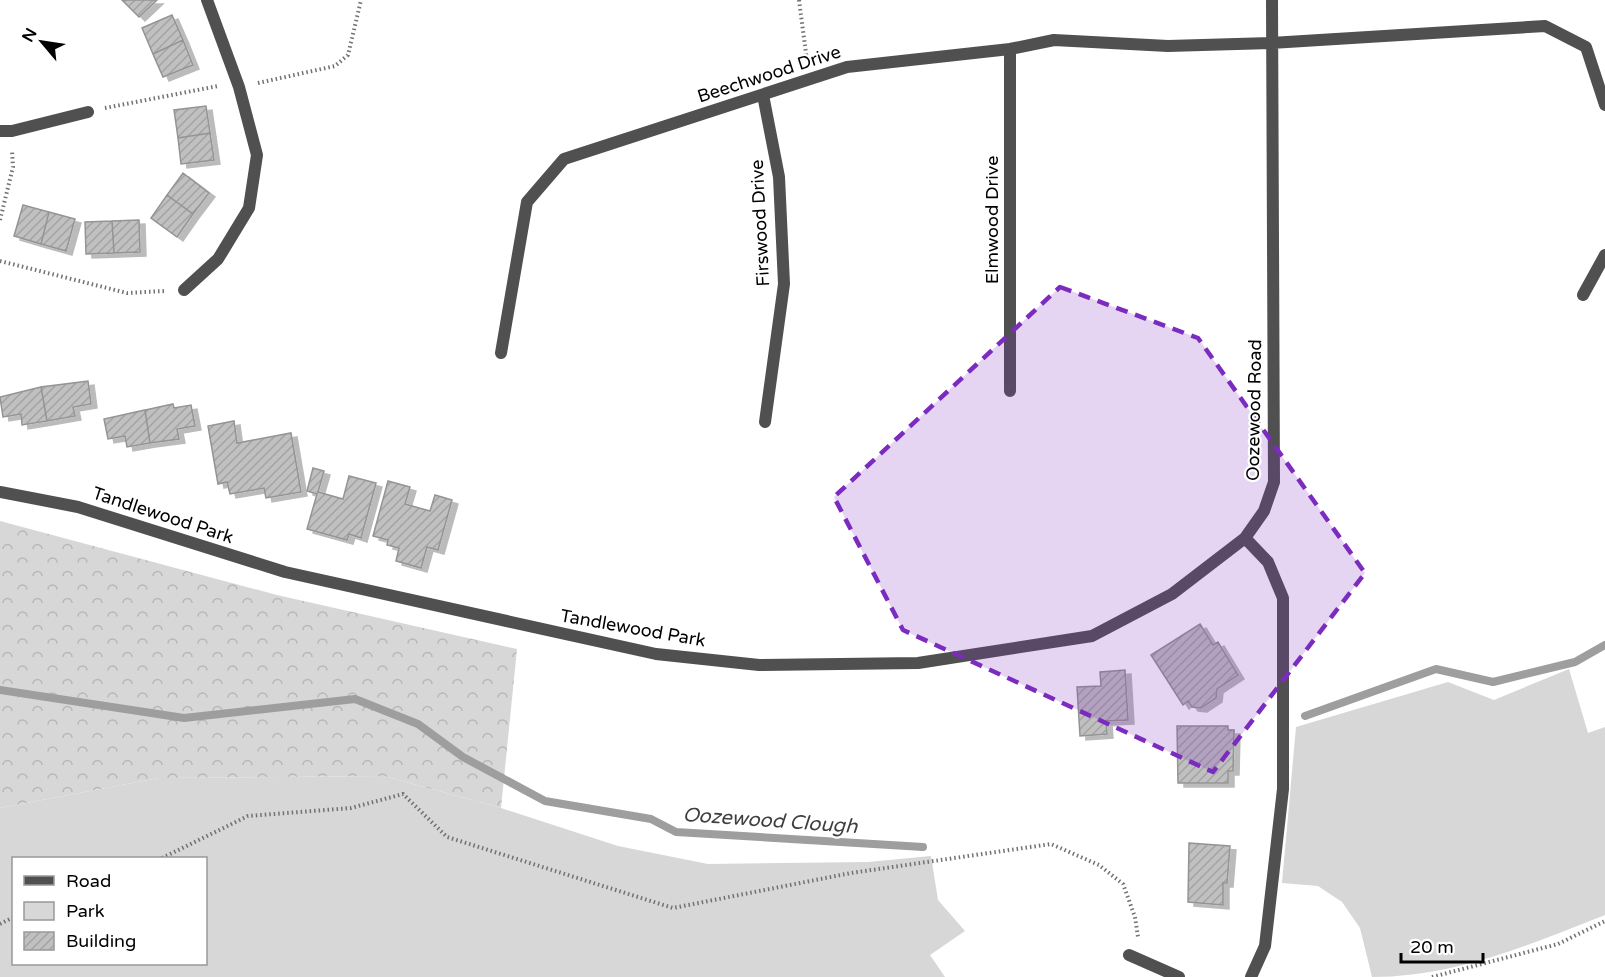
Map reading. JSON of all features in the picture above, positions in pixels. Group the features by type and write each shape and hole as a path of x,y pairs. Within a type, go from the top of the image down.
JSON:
{"street":[{"path":"184,290 218,259 249,208 257,155 239,87 207,0"},
{"name":"Oozewood Road","path":"1245,538 1264,511 1274,482 1272,0"},
{"name":"Beechwood Drive","path":"501,353 527,202 564,159 847,67 1010,49 1054,40 1168,46 1271,43 1545,26 1586,46 1605,105"},
{"name":"Elmwood Drive","path":"1010,49 1010,391"},
{"name":"Firswood Drive","path":"763,94 779,177 784,284 765,422"},
{"path":"6,131 88,112"},
{"path":"1583,296 1605,255"},
{"name":"Tandlewood Park","path":"0,492 78,507 285,572 656,654 759,665 918,663 1092,636 1172,594 1245,538"},
{"path":"1245,538 1268,562 1283,598 1283,789 1264,946 1251,977"},
{"path":"1129,955 1179,977"}],"path":[{"path":"799,0 808,80"},
{"path":"0,220 13,167 6,131"},
{"path":"0,261 127,293 184,290"},
{"path":"164,857 248,816 351,808 403,794 447,837 673,908 851,873 1051,844 1099,865 1123,884 1135,917 1142,961"},
{"path":"1432,977 1558,944 1605,921"}],"highlighted area":[{"path":"1060,287 1198,338 1365,573 1213,772 903,630 834,497"}],"green space":[{"path":"0,521 277,595 517,649 501,808 384,776 159,778 0,808"},
{"path":"1569,669 1588,733 1605,727 1605,915 1520,948 1462,965 1402,976 1372,977 1360,928 1342,902 1318,886 1282,883 1296,727 1448,682 1494,700"},
{"path":"384,776 501,808 618,846 708,864 868,862 931,856 938,900 965,931 930,955 945,977 0,977 0,808 159,778"}],"building":[{"path":"122,0 157,0 139,17"},
{"path":"172,15 183,40 153,54 142,28"},
{"path":"183,40 193,65 163,77 153,54"},
{"path":"206,106 210,133 178,138 174,110"},
{"path":"210,133 214,160 181,164 178,138"},
{"path":"183,173 209,193 193,214 167,195"},
{"path":"167,195 193,214 177,237 151,218"},
{"path":"23,205 49,212 41,244 14,236"},
{"path":"49,212 75,219 66,251 41,244"},
{"path":"139,220 140,252 114,253 112,221"},
{"path":"112,221 114,253 86,254 85,222"},
{"path":"88,381 91,404 73,407 75,416 47,421 41,387"},
{"path":"41,387 47,421 22,425 21,414 3,417 0,397"},
{"path":"173,404 174,408 191,405 195,426 177,429 179,439 150,443 145,410"},
{"path":"145,410 150,443 127,447 125,436 108,439 104,419"},
{"path":"234,421 237,443 291,433 301,492 266,498 264,488 230,494 227,482 218,484 208,426"},
{"path":"313,468 324,471 318,492 343,499 349,476 376,483 361,538 349,534 347,540 307,529 317,494 307,491"},
{"path":"388,481 410,487 405,504 430,511 435,495 452,500 438,550 427,547 421,568 396,561 399,548 387,545 388,540 373,536"},
{"path":"1200,624 1213,645 1218,642 1238,675 1217,689 1216,698 1201,708 1192,707 1188,701 1183,705 1151,655"},
{"path":"1125,670 1128,720 1106,721 1107,734 1080,736 1077,687 1101,686 1100,672"},
{"path":"1177,726 1228,726 1228,730 1234,730 1233,771 1228,771 1228,783 1178,783"},
{"path":"1189,843 1230,846 1227,883 1223,883 1223,905 1188,902"}],"waterway":[{"name":"Oozewood Clough","path":"1305,716 1436,669 1493,682 1575,662 1605,645"},
{"name":"Oozewood Clough","path":"0,690 184,718 355,699 418,724 463,757 545,801 651,819 676,832 923,847"}]}
